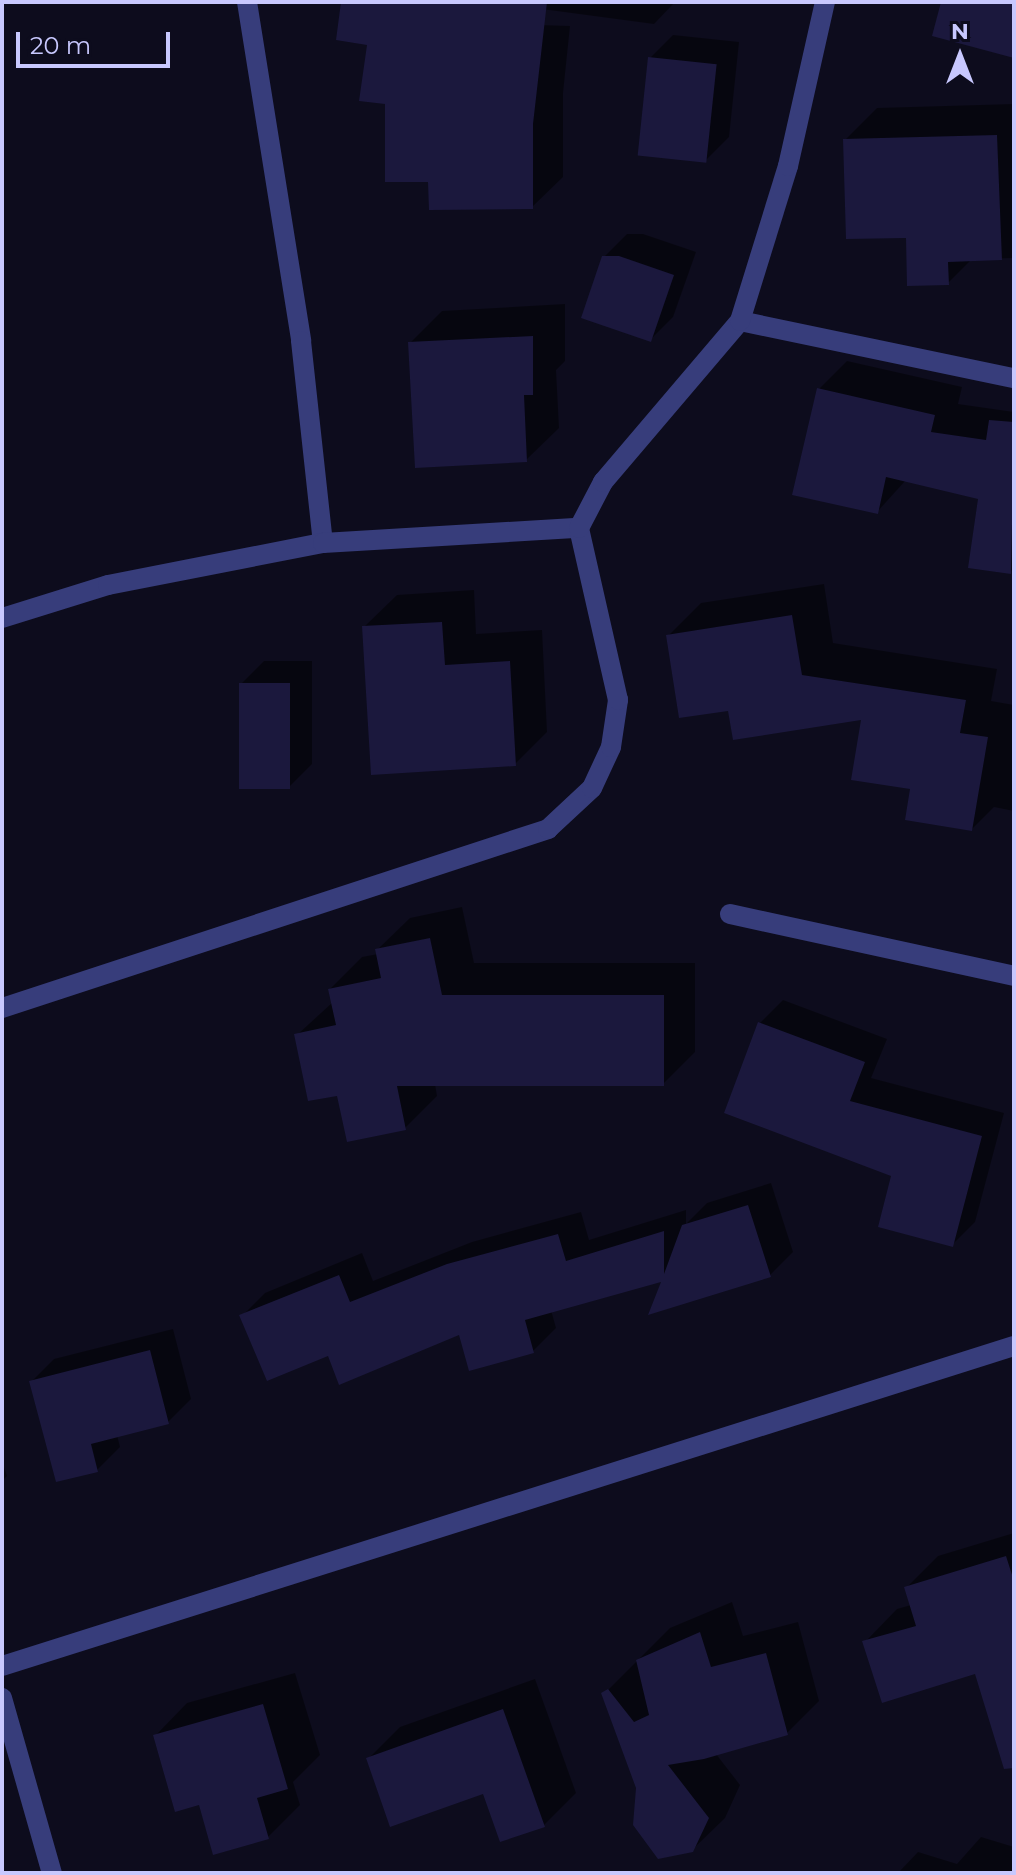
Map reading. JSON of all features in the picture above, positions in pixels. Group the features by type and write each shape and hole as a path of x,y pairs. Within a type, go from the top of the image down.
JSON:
{"street":[{"path":"247,2 301,341 323,543"},
{"path":"2,1008 548,829 592,788 611,747 618,700 579,528 603,482 740,321 788,166 825,2"},
{"path":"740,321 1014,378"},
{"path":"2,618 108,585 323,543 579,528"},
{"path":"730,914 1014,976"},
{"path":"2,1666 1014,1346"},
{"path":"2,1698 52,1873"}],"building":[{"path":"341,2 547,2 533,124 533,209 429,210 428,182 385,182 385,104 359,101 367,45 336,40"},
{"path":"941,2 1014,2 1014,58 932,36"},
{"path":"648,57 717,64 706,163 638,155"},
{"path":"997,135 1002,260 948,262 949,285 907,286 906,238 846,239 843,139"},
{"path":"602,256 619,256 674,275 651,342 581,318"},
{"path":"533,336 533,395 524,395 527,462 415,468 408,342"},
{"path":"817,388 935,415 931,432 986,440 989,420 1014,422 1011,574 968,568 978,499 886,477 878,514 792,495"},
{"path":"792,615 802,675 966,700 960,733 988,737 972,831 905,820 910,789 851,780 861,720 733,740 728,711 679,718 666,635"},
{"path":"442,622 445,665 510,661 516,766 371,775 362,626"},
{"path":"239,683 290,683 290,789 239,789"},
{"path":"430,938 442,995 664,995 664,1086 397,1086 406,1130 347,1142 337,1096 308,1101 294,1034 336,1025 328,989 381,978 375,949"},
{"path":"758,1022 865,1062 850,1101 982,1136 953,1247 878,1227 891,1176 724,1113"},
{"path":"748,1205 771,1277 648,1315 661,1282 525,1320 534,1353 469,1371 459,1335 339,1385 328,1356 267,1381 239,1315 339,1275 350,1302 447,1264 558,1234 566,1261 664,1231 664,1274 682,1225"},
{"path":"150,1350 169,1424 91,1444 98,1472 56,1482 29,1381"},
{"path":"1006,1556 1014,1581 1014,1768 1004,1769 975,1674 882,1703 862,1641 916,1626 904,1587"},
{"path":"700,1632 711,1667 766,1653 788,1735 704,1759 668,1765 709,1818 693,1852 658,1859 633,1825 636,1788 601,1693 608,1689 634,1722 649,1715 636,1660"},
{"path":"263,1704 288,1789 257,1798 269,1839 213,1855 199,1805 175,1812 153,1735"},
{"path":"503,1709 545,1827 500,1842 483,1794 390,1827 366,1758"}]}
